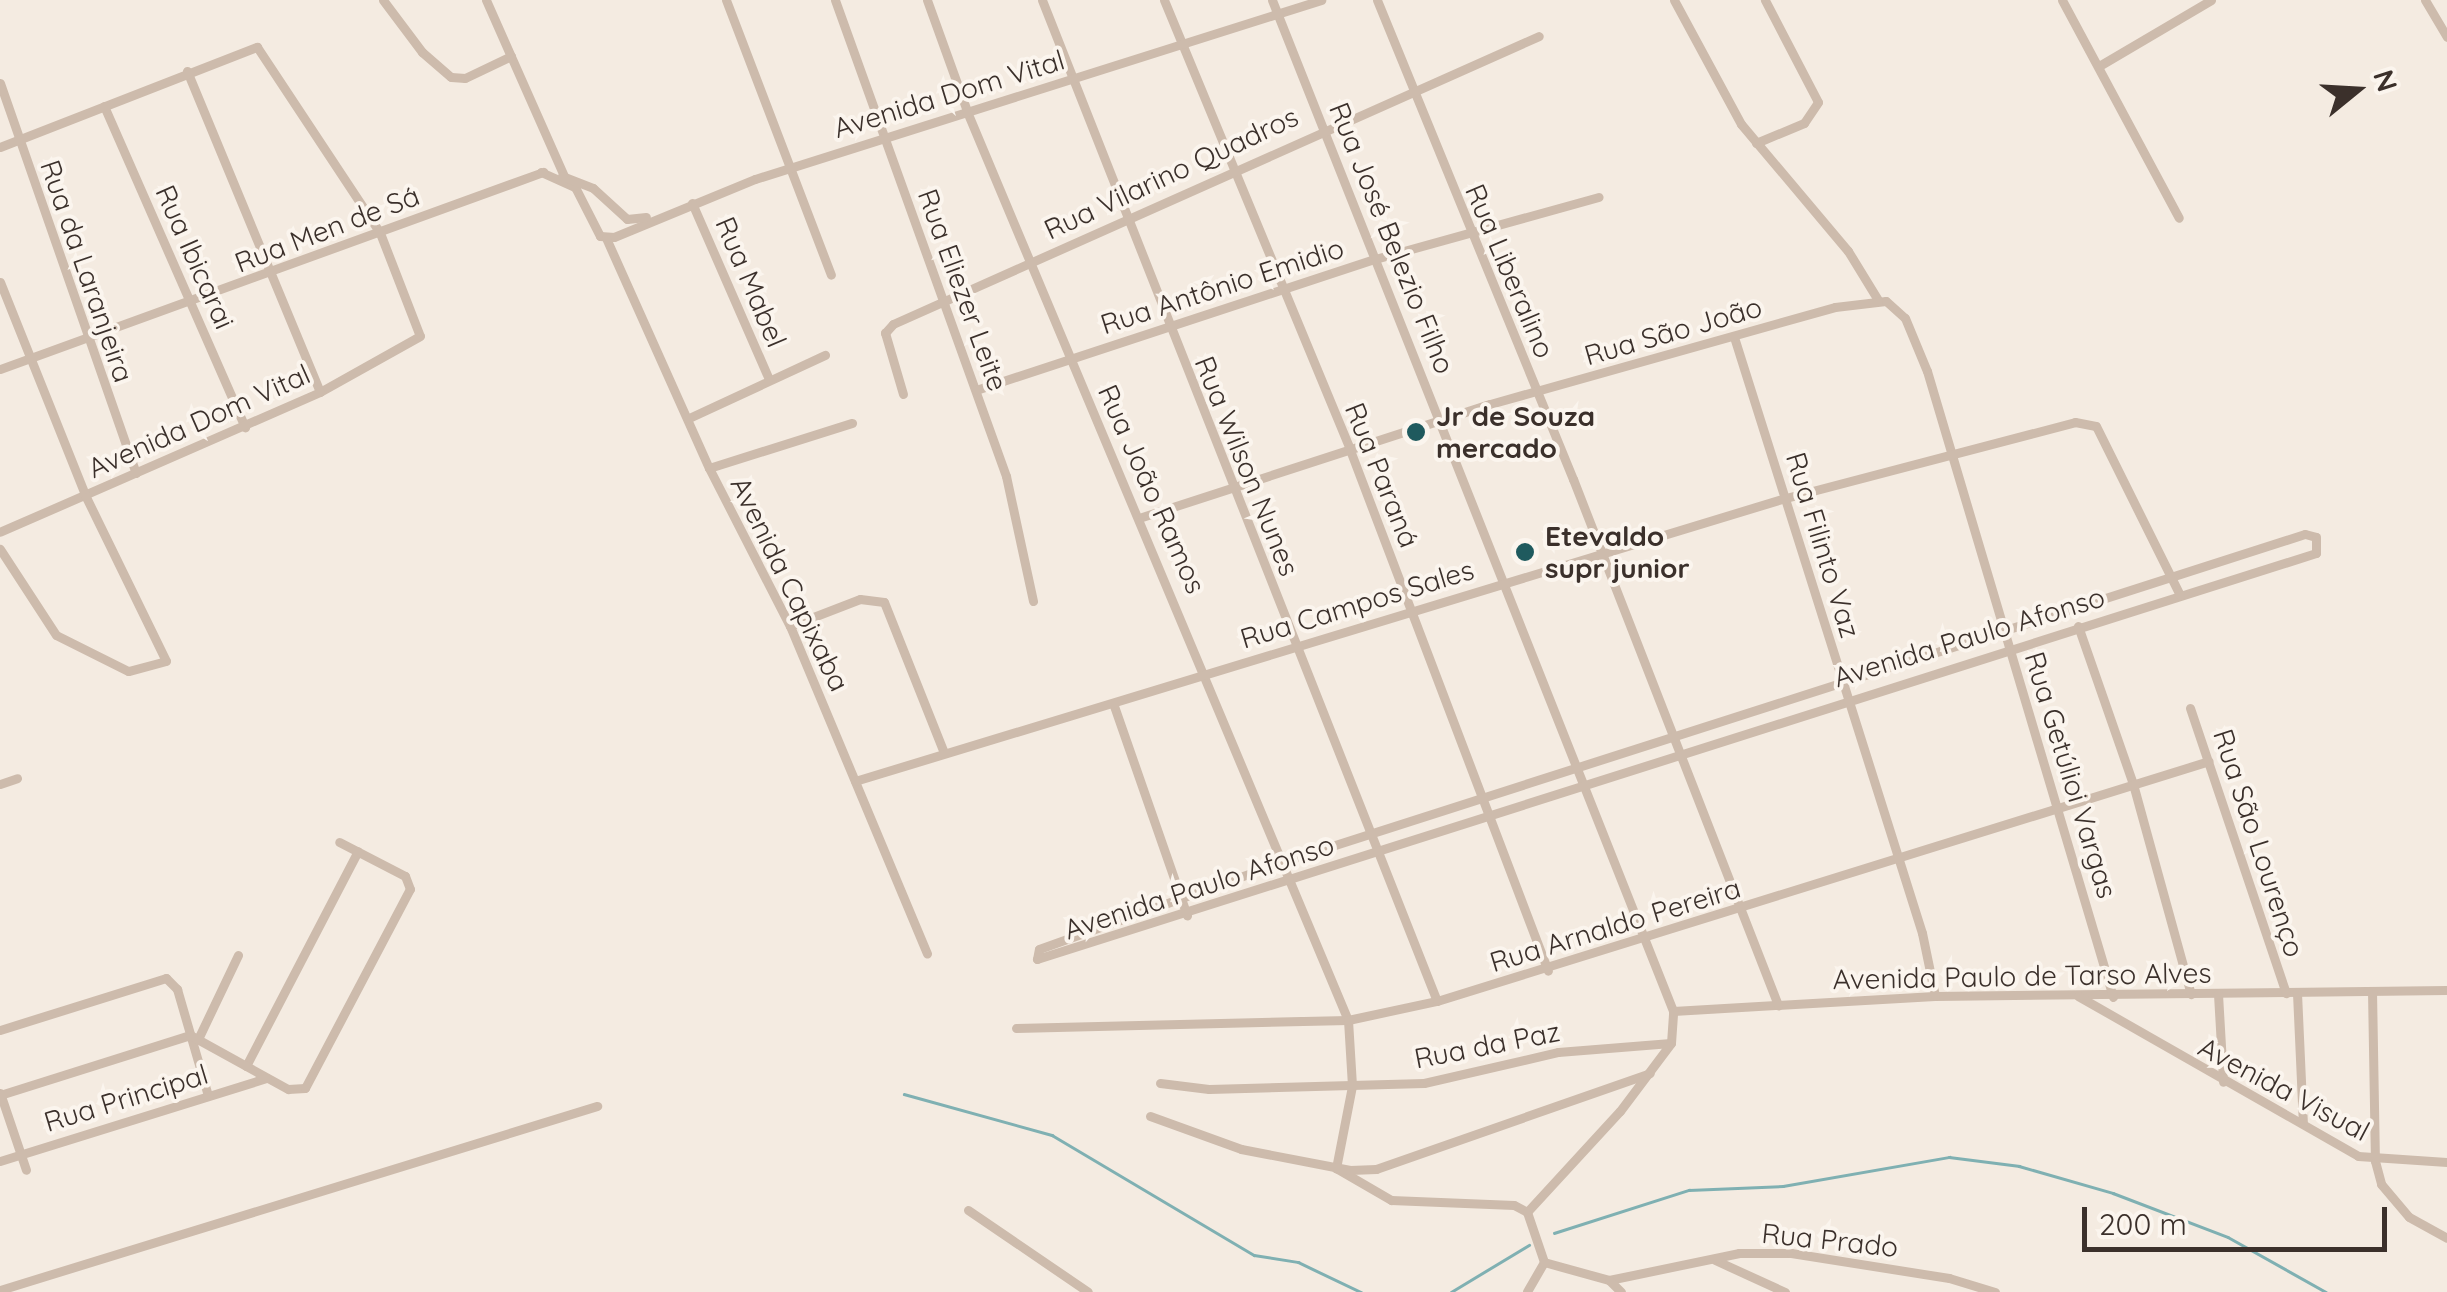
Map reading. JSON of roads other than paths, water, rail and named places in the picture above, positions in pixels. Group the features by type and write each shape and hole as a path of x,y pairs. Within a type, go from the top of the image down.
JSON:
{"street":[{"path":"383,0 422,52 451,78 465,78 511,56"},
{"path":"486,0 565,178"},
{"path":"726,0 831,275"},
{"name":"Rua Eliezer Leite","path":"835,0 1006,476 1032,601"},
{"name":"Rua João Ramos","path":"927,0 968,114 1207,672 1348,1020 1352,1086 1336,1168"},
{"name":"Rua Wilson Nunes","path":"1042,0 1167,328 1382,853 1438,1002"},
{"name":"Rua Paraná","path":"1164,0 1281,293 1350,450 1548,971"},
{"name":"Rua José Belezio Filho","path":"1272,0 1649,940"},
{"name":"Avenida Dom Vital","path":"602,234 790,168 1321,0"},
{"name":"Rua Liberalino","path":"1376,0 1470,236 1538,392 1778,1006"},
{"path":"1674,0 1756,143 1848,251 1878,300 1896,307 1915,337 1951,452"},
{"path":"1756,143 1812,118 1818,102 1765,0"},
{"path":"2062,0 2179,218"},
{"path":"2099,66 2211,0"},
{"path":"2425,0 2447,37"},
{"name":"Rua Vilarino Quadros","path":"903,394 885,333 1322,128 1539,36"},
{"path":"0,146 250,47 264,51 380,233"},
{"path":"187,71 320,392"},
{"name":"Rua da Laranjeira","path":"0,83 87,342 136,473"},
{"name":"Rua Ibicarai","path":"104,106 245,427"},
{"path":"541,172 593,188 627,219 659,215"},
{"name":"Rua Men de Sá","path":"0,369 87,342 541,172"},
{"name":"Avenida Capixaba","path":"541,172 575,187 602,234 709,468 790,626 927,953"},
{"name":"Rua Antônio Emidio","path":"976,390 1375,259 1470,236 1599,196"},
{"name":"Rua Mabel","path":"692,202 769,380"},
{"name":"Avenida Dom Vital","path":"0,532 245,427 414,345 419,330 380,233"},
{"path":"0,282 86,497 167,652 160,666 128,671 56,635 0,549"},
{"name":"Rua São João","path":"1142,518 1443,419 1878,300"},
{"name":"Rua Filinto Vaz","path":"1734,337 1936,980 1935,996"},
{"path":"688,418 825,355"},
{"name":"Rua Campos Sales","path":"855,782 1782,498 1951,452 2088,421 2180,596"},
{"path":"709,468 852,423"},
{"name":"Rua Getúlioi Vargas","path":"1951,452 2113,997"},
{"name":"Avenida Paulo Afonso","path":"2305,534 2316,538 2316,553 1679,752 1188,916 1037,959 1038,949 1282,862 1841,678 2172,576 2305,534"},
{"path":"790,626 860,599 884,602 944,753"},
{"path":"2078,626 2133,784 2190,994"},
{"path":"1112,703 1188,916"},
{"name":"Rua São Lourenço","path":"2190,708 2292,993 2302,1123"},
{"name":"Rua Arnaldo Pereira","path":"1016,1028 1348,1020 1438,1002 1740,912 1898,858 2210,761"},
{"path":"0,784 17,778"},
{"path":"194,1037 266,1078 297,1090 310,1084 407,897 405,876 339,842"},
{"path":"246,1066 358,850"},
{"path":"1528,1212 1650,1073 1671,1043 1673,1010 1649,940"},
{"path":"26,1170 0,1094 194,1037 238,955"},
{"path":"0,1030 159,978 175,985 194,1037 208,1096"},
{"name":"Avenida Paulo de Tarso Alves","path":"1673,1010 1935,996 2113,997 2447,990"},
{"path":"2372,991 2375,1161 2447,1162"},
{"path":"2218,994 2223,1082"},
{"name":"Avenida Visual","path":"2077,996 2223,1082 2375,1161 2388,1200 2447,1238"},
{"name":"Rua da Paz","path":"1160,1083 1209,1089 1424,1083 1558,1052 1671,1043"},
{"path":"1150,1116 1241,1149 1336,1168 1376,1169 1650,1073"},
{"name":"Rua Principal","path":"0,1161 266,1078"},
{"path":"0,1290 597,1106"},
{"path":"1336,1168 1391,1200 1514,1205 1528,1212 1544,1262 1527,1292"},
{"path":"968,1210 1088,1292"},
{"name":"Rua Prado","path":"1609,1280 1644,1268 1791,1253 1949,1278 1995,1292"},
{"path":"1715,1260 1785,1292"},
{"path":"1544,1262 1609,1280 1621,1292"}],"waterway":[{"path":"904,1094 1052,1135 1254,1255 1298,1262 1361,1292"},
{"path":"1554,1233 1689,1190 1783,1186 1949,1157 2019,1166 2113,1193 2228,1237 2326,1292"},
{"path":"1451,1292 1529,1245"}],"place":[{"name":"Jr de Souza mercado","path":"1416,432"},
{"name":"Etevaldo supr junior","path":"1525,552"}]}
